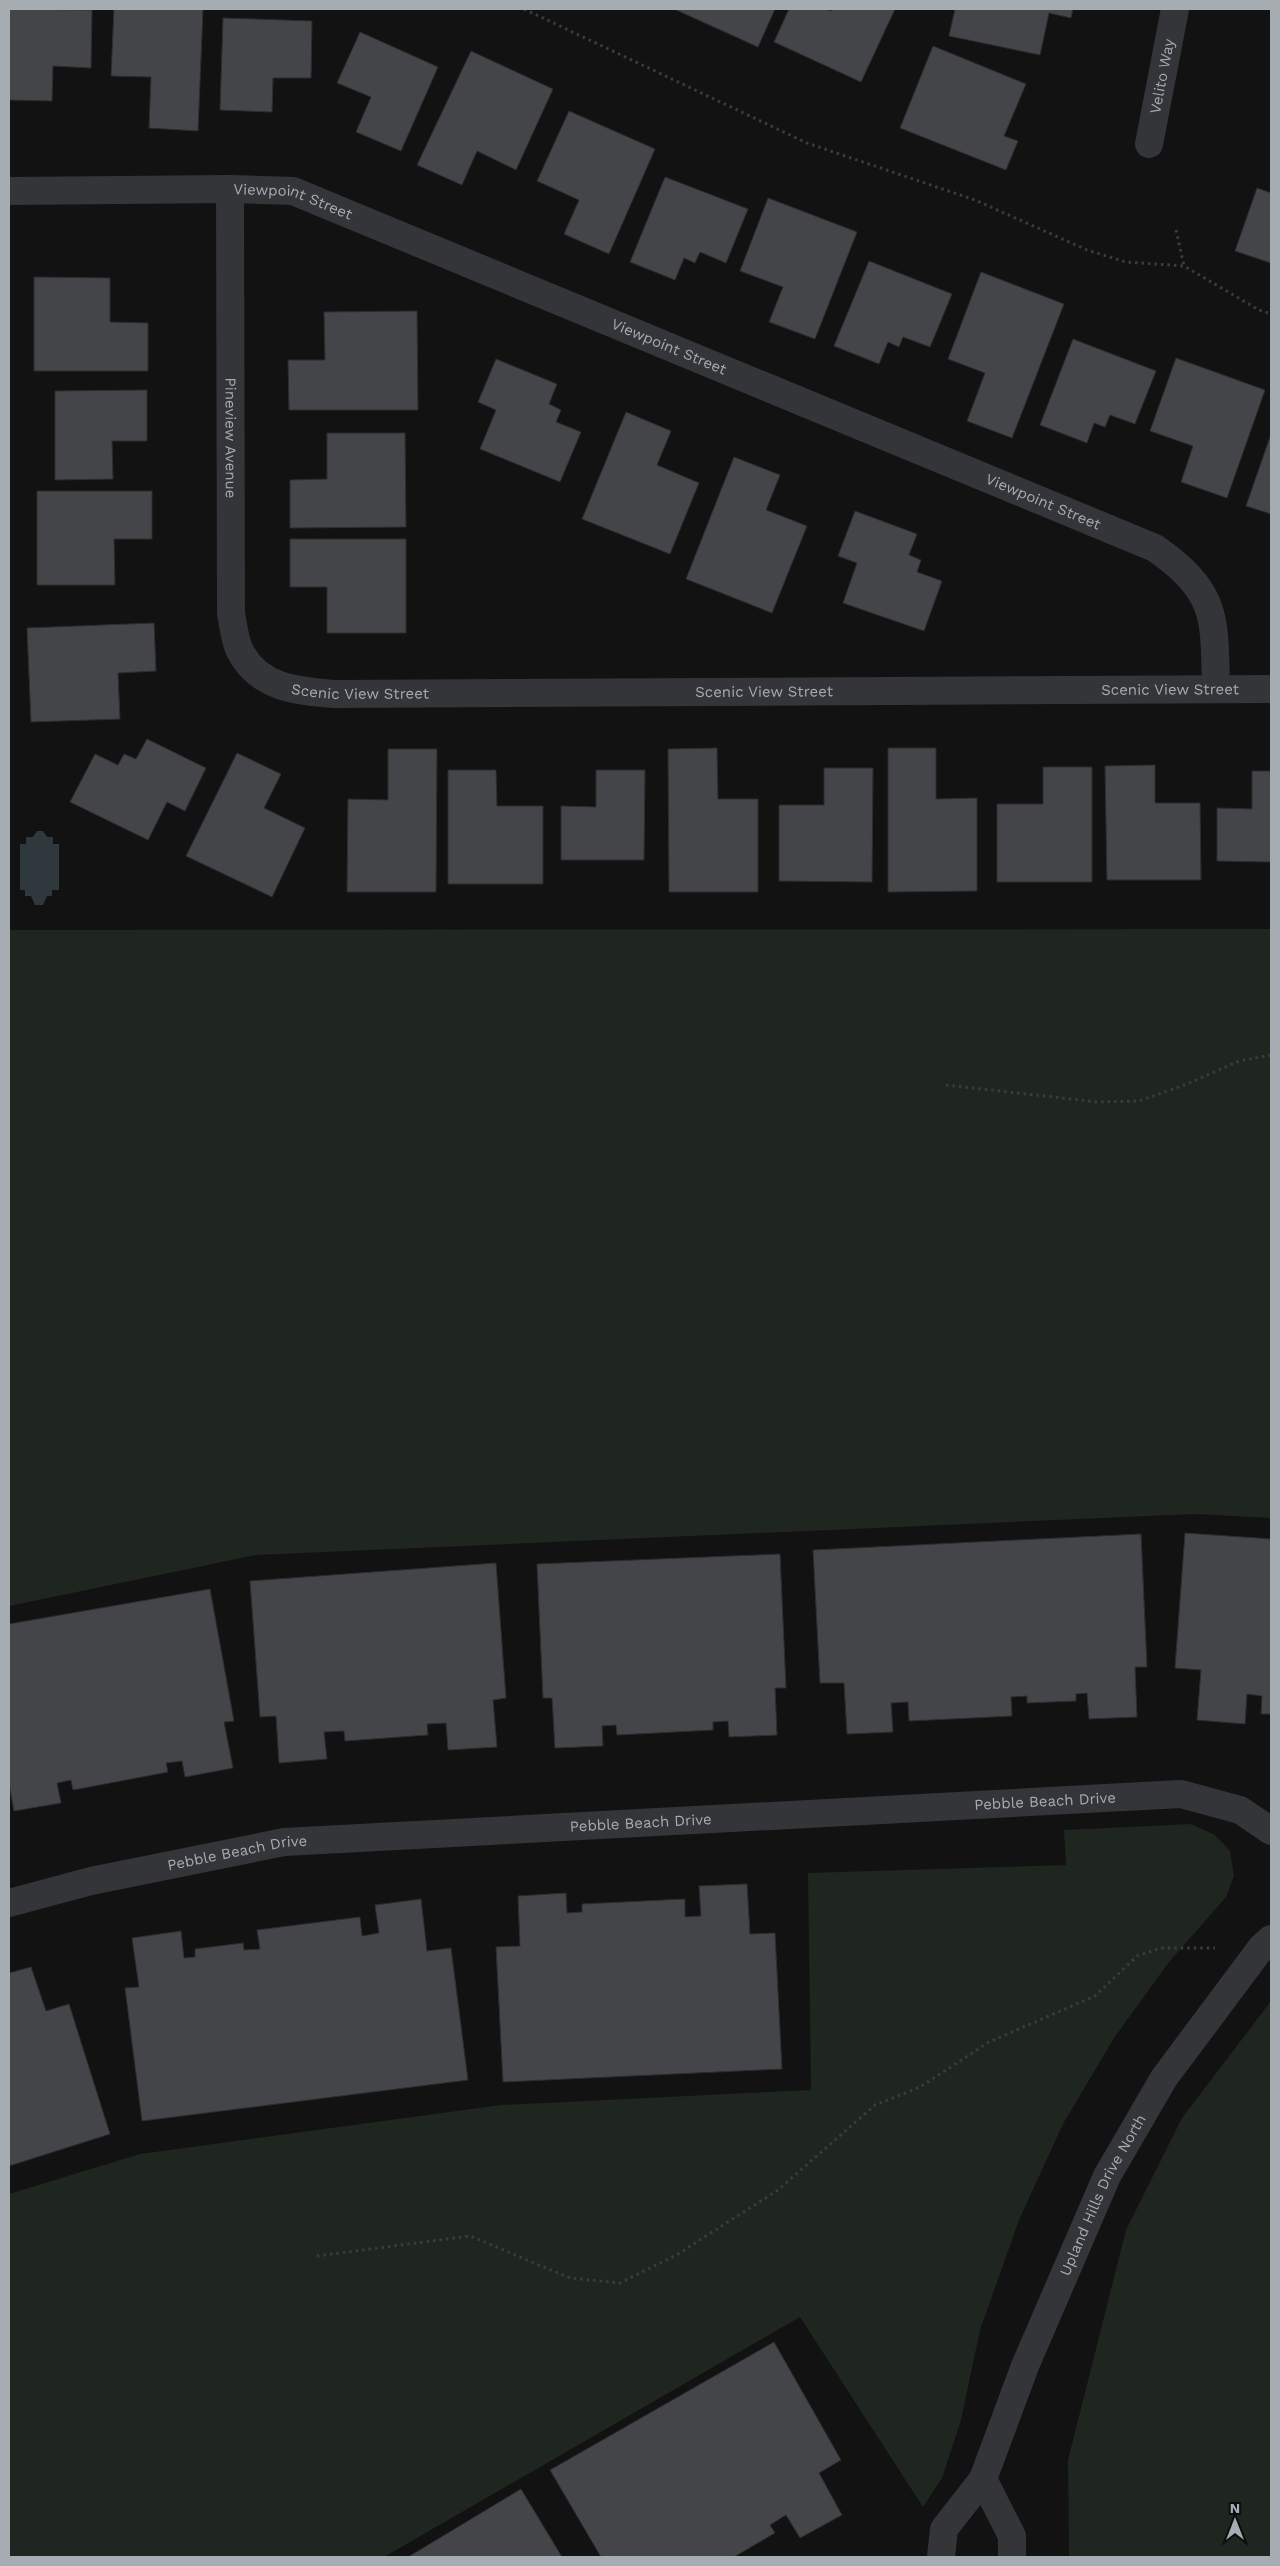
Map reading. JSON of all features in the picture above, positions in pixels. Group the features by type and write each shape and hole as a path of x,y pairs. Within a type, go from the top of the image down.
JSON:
{"street":[{"name":"Velito Way","path":"1149,144 1176,9"},
{"name":"Viewpoint Street","path":"9,191 230,189 293,191 1155,548 1181,566 1199,587 1211,610 1215,636 1216,689"},
{"name":"Pineview Avenue","path":"230,189 231,613 240,651 261,677"},
{"name":"Scenic View Street","path":"261,677 294,691 334,694 1271,689"},
{"name":"Pebble Beach Drive","path":"9,1903 91,1881 284,1842 1181,1794 1240,1810 1271,1830"},
{"name":"Upland Hills Drive North","path":"941,2557 944,2529 983,2479 1025,2366 1107,2176 1164,2078 1266,1943"},
{"path":"983,2479 1012,2536 1012,2557"}],"path":[{"path":"524,9 807,143 975,200 1087,250 1126,262 1184,266 1259,310 1271,314"},
{"path":"1176,230 1184,266"},
{"path":"946,1085 1098,1102 1139,1101 1187,1084 1240,1061 1271,1055"},
{"path":"317,2256 470,2236 570,2278 620,2282 678,2254 778,2190 875,2105 920,2087 989,2042 1095,1996 1137,1956 1161,1948 1266,1943"}],"shaded area":[{"path":"37,831 43,831 47,837 53,837 53,844 59,844 59,890 52,890 52,896 47,896 43,905 35,905 31,896 25,896 25,890 20,890 20,844 26,844 26,837 33,837"},
{"path":"1271,929 1271,1518 1195,1514 256,1555 9,1606 9,930"},
{"path":"1191,1824 1215,1835 1230,1851 1234,1876 1226,1897 1169,1962 1114,2038 1063,2124 1019,2220 980,2330 961,2420 942,2478 923,2507 800,2317 384,2557 9,2557 9,2194 140,2154 501,2105 811,2090 808,1873 1066,1865 1064,1830"},
{"path":"1271,2001 1271,2557 1069,2557 1068,2460 1126,2230 1182,2118"}],"building":[{"path":"9,9 92,10 91,68 53,66 52,101 9,100"},
{"path":"114,9 203,9 198,131 149,128 151,77 111,76"},
{"path":"674,9 775,9 758,47"},
{"path":"789,9 826,9 831,11 832,9 895,9 861,82 774,42"},
{"path":"955,9 1073,9 1071,18 1049,13 1040,55 949,36"},
{"path":"223,18 312,21 311,78 273,78 272,112 220,110"},
{"path":"360,32 438,67 401,151 356,132 371,97 337,83"},
{"path":"933,46 1026,84 1004,136 1018,141 1006,170 900,128"},
{"path":"471,51 553,89 516,170 477,151 462,185 417,165"},
{"path":"569,111 655,149 609,254 564,234 579,200 537,181"},
{"path":"665,177 748,209 726,263 700,252 695,263 684,258 675,280 630,262"},
{"path":"1257,188 1271,193 1271,263 1235,251"},
{"path":"768,198 857,232 815,339 769,322 783,287 740,271"},
{"path":"869,261 952,294 930,347 903,337 899,347 888,342 879,364 834,346"},
{"path":"981,272 1064,304 1012,438 967,421 985,373 948,359"},
{"path":"34,277 110,278 110,322 148,323 148,371 34,371"},
{"path":"417,311 418,410 289,410 288,360 325,360 324,312"},
{"path":"1073,339 1156,371 1135,424 1110,415 1105,427 1094,423 1087,443 1040,425"},
{"path":"1176,358 1265,390 1227,498 1181,482 1193,446 1150,431"},
{"path":"496,359 557,384 549,404 561,410 556,422 581,432 560,482 480,449 496,410 478,402"},
{"path":"147,390 147,441 112,441 113,479 55,480 55,391"},
{"path":"626,412 671,431 657,465 699,483 670,554 582,519"},
{"path":"327,433 405,433 406,527 290,528 290,480 327,479"},
{"path":"1271,434 1271,514 1246,506"},
{"path":"734,457 780,475 766,510 807,526 772,613 686,579"},
{"path":"37,491 152,491 152,539 114,539 115,585 37,585"},
{"path":"855,511 917,534 909,555 921,560 917,572 942,581 924,631 843,603 857,563 838,556"},
{"path":"290,539 406,539 406,633 327,633 327,587 290,587"},
{"path":"154,623 156,671 118,673 120,719 31,722 27,628"},
{"path":"147,739 206,768 185,811 167,802 148,840 70,802 95,754 118,765 124,754 136,759"},
{"path":"717,748 718,799 758,799 758,892 669,892 668,749"},
{"path":"888,748 936,748 936,799 977,798 977,891 888,892"},
{"path":"388,749 437,749 436,892 347,892 348,799 388,800"},
{"path":"237,753 281,774 264,808 305,828 272,897 186,856"},
{"path":"1155,765 1155,803 1200,803 1201,880 1107,880 1105,766"},
{"path":"1043,767 1092,767 1092,882 997,882 997,804 1043,804"},
{"path":"824,768 873,768 872,882 779,881 779,805 824,805"},
{"path":"448,770 496,770 497,806 543,806 543,884 448,884"},
{"path":"596,770 645,770 644,860 561,860 561,806 596,807"},
{"path":"1252,771 1271,771 1271,862 1217,861 1217,808 1252,809"},
{"path":"1185,1533 1271,1539 1271,1714 1261,1714 1262,1696 1247,1694 1245,1724 1197,1720 1201,1670 1175,1668"},
{"path":"1141,1534 1147,1667 1135,1667 1137,1717 1089,1719 1087,1693 1076,1694 1076,1701 1027,1703 1027,1696 1011,1697 1012,1716 909,1721 908,1702 891,1703 893,1732 847,1734 844,1683 820,1683 813,1550"},
{"path":"780,1554 786,1688 775,1688 777,1735 729,1737 728,1721 713,1722 713,1730 617,1735 616,1725 602,1726 603,1746 555,1748 552,1698 543,1698 537,1564"},
{"path":"496,1563 506,1698 493,1700 497,1747 448,1750 446,1723 427,1724 428,1735 345,1741 344,1731 324,1732 327,1759 279,1763 276,1716 260,1717 250,1581"},
{"path":"210,1589 234,1721 224,1722 233,1768 185,1777 182,1761 166,1763 168,1772 73,1790 71,1780 57,1783 61,1803 14,1811 9,1784 9,1624"},
{"path":"747,1884 750,1934 775,1933 782,2069 503,2082 496,1947 520,1946 518,1896 566,1893 567,1913 582,1912 582,1904 685,1899 685,1917 701,1916 699,1886"},
{"path":"421,1899 427,1951 451,1948 468,2080 142,2121 125,1988 139,1987 132,1938 181,1931 184,1958 195,1957 195,1949 243,1943 244,1950 260,1949 257,1930 360,1917 362,1936 379,1933 375,1905"},
{"path":"31,1967 46,2011 69,2004 110,2134 9,2166 9,1973"},
{"path":"774,2342 841,2460 819,2473 842,2515 800,2538 786,2515 770,2525 775,2533 734,2557 601,2557 550,2470"},
{"path":"521,2489 562,2557 408,2557"}]}
